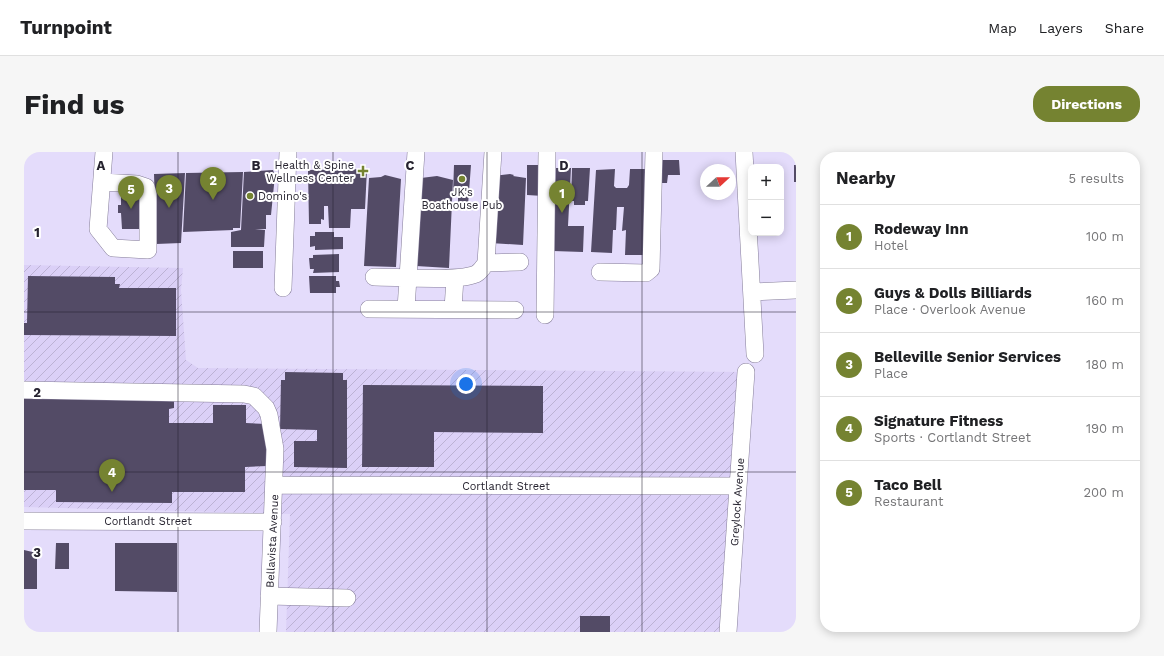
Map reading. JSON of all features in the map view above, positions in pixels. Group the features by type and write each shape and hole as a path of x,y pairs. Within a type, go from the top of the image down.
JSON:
{"street":[{"path":"102,182 137,184 146,187 148,194 148,250 113,248 98,229 104,152"},
{"path":"283,288 288,152"},
{"path":"406,309 407,291 410,277 416,152"},
{"path":"374,277 454,278 476,274 482,270 486,263 493,152"},
{"path":"545,315 547,152"},
{"path":"600,272 646,273 651,269 654,152"},
{"path":"744,152 755,354"},
{"path":"486,263 520,262"},
{"path":"453,310 454,278"},
{"path":"752,292 796,290"},
{"path":"369,309 515,310"},
{"name":"Greylock Avenue","path":"728,632 746,372"},
{"name":"Bellavista Avenue","path":"24,390 249,395 258,399 266,408 269,415 275,449 268,632"},
{"name":"Cortlandt Street","path":"274,485 738,486"},
{"name":"Cortlandt Street","path":"24,521 273,522"},
{"path":"269,596 347,598"}],"shaded area":[{"path":"24,265 183,268 181,290 186,360 198,368 747,372 729,632 286,632 290,514 24,507"}],"building":[{"path":"656,160 679,160 680,175 668,175 667,183 659,183"},
{"name":"JK's Boathouse Pub","path":"454,165 471,165 468,205 458,205 458,197 454,197"},
{"path":"527,165 543,165 543,196 527,195"},
{"path":"794,165 796,165 796,182 794,182"},
{"path":"556,168 571,168 568,226 584,226 583,252 553,251"},
{"path":"572,168 590,168 588,201 585,201 585,205 574,205 574,201 571,201"},
{"path":"367,169 365,209 351,209 350,228 329,228 328,206 324,206 324,220 321,219 321,224 309,224 308,170"},
{"path":"615,169 614,186 616,188 627,188 629,185 630,169 650,169 646,255 625,255 626,230 622,231 624,207 617,207 616,230 613,230 612,253 591,252 596,170"},
{"path":"273,170 275,175 271,215 266,215 266,229 255,229 265,230 264,247 231,247 231,232 241,230 244,172"},
{"path":"243,172 240,228 233,228 233,230 183,232 186,173"},
{"path":"185,173 181,243 156,244 154,174"},
{"path":"385,175 401,179 396,267 364,266 369,178 381,177"},
{"path":"514,175 513,176 526,178 523,245 490,243 493,176"},
{"path":"437,176 453,180 449,268 416,266 421,178"},
{"path":"136,191 136,195 143,195 145,229 122,229 121,213 118,213 118,205 121,205 121,195 128,195 128,192"},
{"path":"315,232 334,232 334,237 343,237 343,249 315,250 315,246 310,247 310,236 315,236"},
{"path":"233,251 263,251 263,268 233,268"},
{"path":"339,254 339,272 313,273 314,269 310,269 309,258 313,258 313,255"},
{"path":"28,276 115,277 115,284 120,284 119,288 176,288 176,336 24,335 24,323 27,323"},
{"path":"309,276 336,276 336,281 339,281 340,287 336,287 336,293 310,293"},
{"path":"285,372 343,373 343,380 347,380 347,468 294,467 294,441 317,441 317,430 280,429 281,380 285,380"},
{"path":"363,385 543,386 543,433 434,432 434,467 362,467"},
{"path":"24,396 174,397 174,408 169,409 169,423 213,423 213,405 246,405 246,423 267,424 267,466 245,467 245,492 172,492 172,503 56,502 56,490 24,490"},
{"path":"56,543 69,543 69,569 55,569"},
{"path":"115,543 177,543 177,592 115,591"},
{"path":"24,550 37,553 37,589 24,589"},
{"path":"580,616 610,616 610,632 580,632"}],"place":[{"name":"Health & Spine Wellness Center","path":"363,171"},
{"name":"JK's Boathouse Pub","path":"462,179"},
{"name":"Domino's","path":"250,196"},
{"name":"Guys & Dolls Billiards","path":"213,200"},
{"name":"Belleville Senior Services","path":"169,208"},
{"name":"Taco Bell","path":"131,209"},
{"name":"Rodeway Inn","path":"562,213"},
{"name":"Signature Fitness","path":"112,492"}]}
